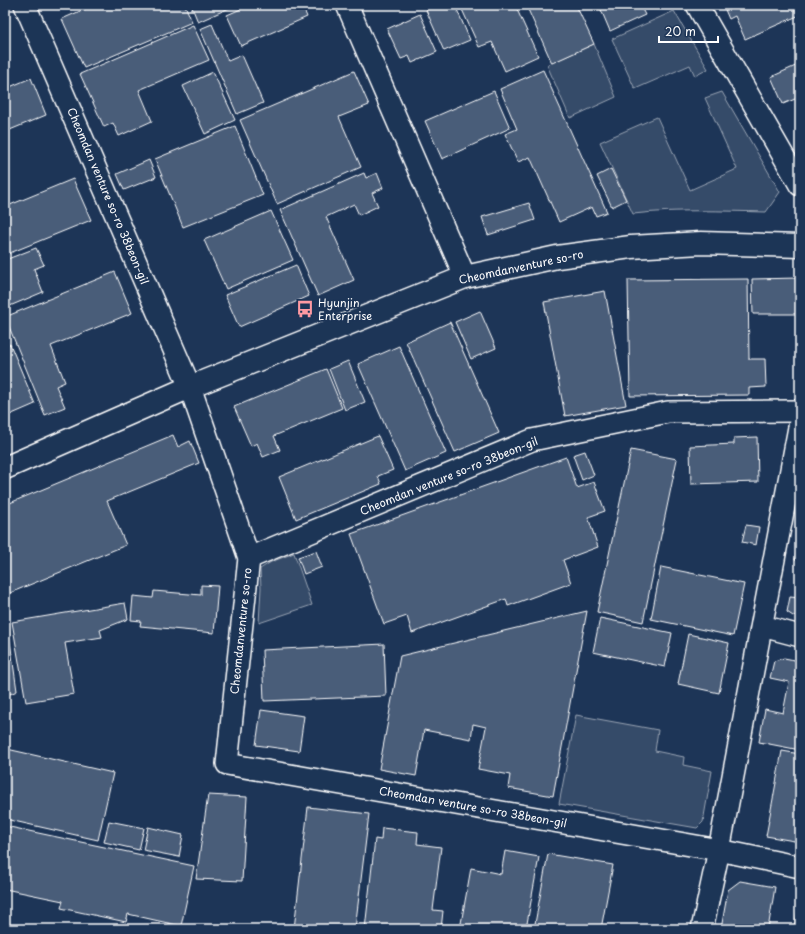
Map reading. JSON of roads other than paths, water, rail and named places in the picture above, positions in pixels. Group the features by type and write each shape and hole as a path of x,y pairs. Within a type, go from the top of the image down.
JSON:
{"street":[{"name":"Cheomdan venture so-ro 38beon-gil","path":"26,5 190,387"},
{"path":"347,5 465,277"},
{"path":"697,5 800,185"},
{"name":"Cheomdanventure so-ro","path":"5,468 190,387 465,277 557,258 631,247 701,243 800,246"},
{"name":"Cheomdanventure so-ro","path":"190,387 249,558 227,764"},
{"name":"Cheomdan venture so-ro 38beon-gil","path":"249,558 532,440 668,412 800,411"},
{"path":"702,929 719,850 800,422"},
{"path":"762,626 800,636"},
{"name":"Cheomdan venture so-ro 38beon-gil","path":"227,764 719,850 800,866"}],"place":[{"name":"Hyunjin Enterprise","path":"305,309"}]}
